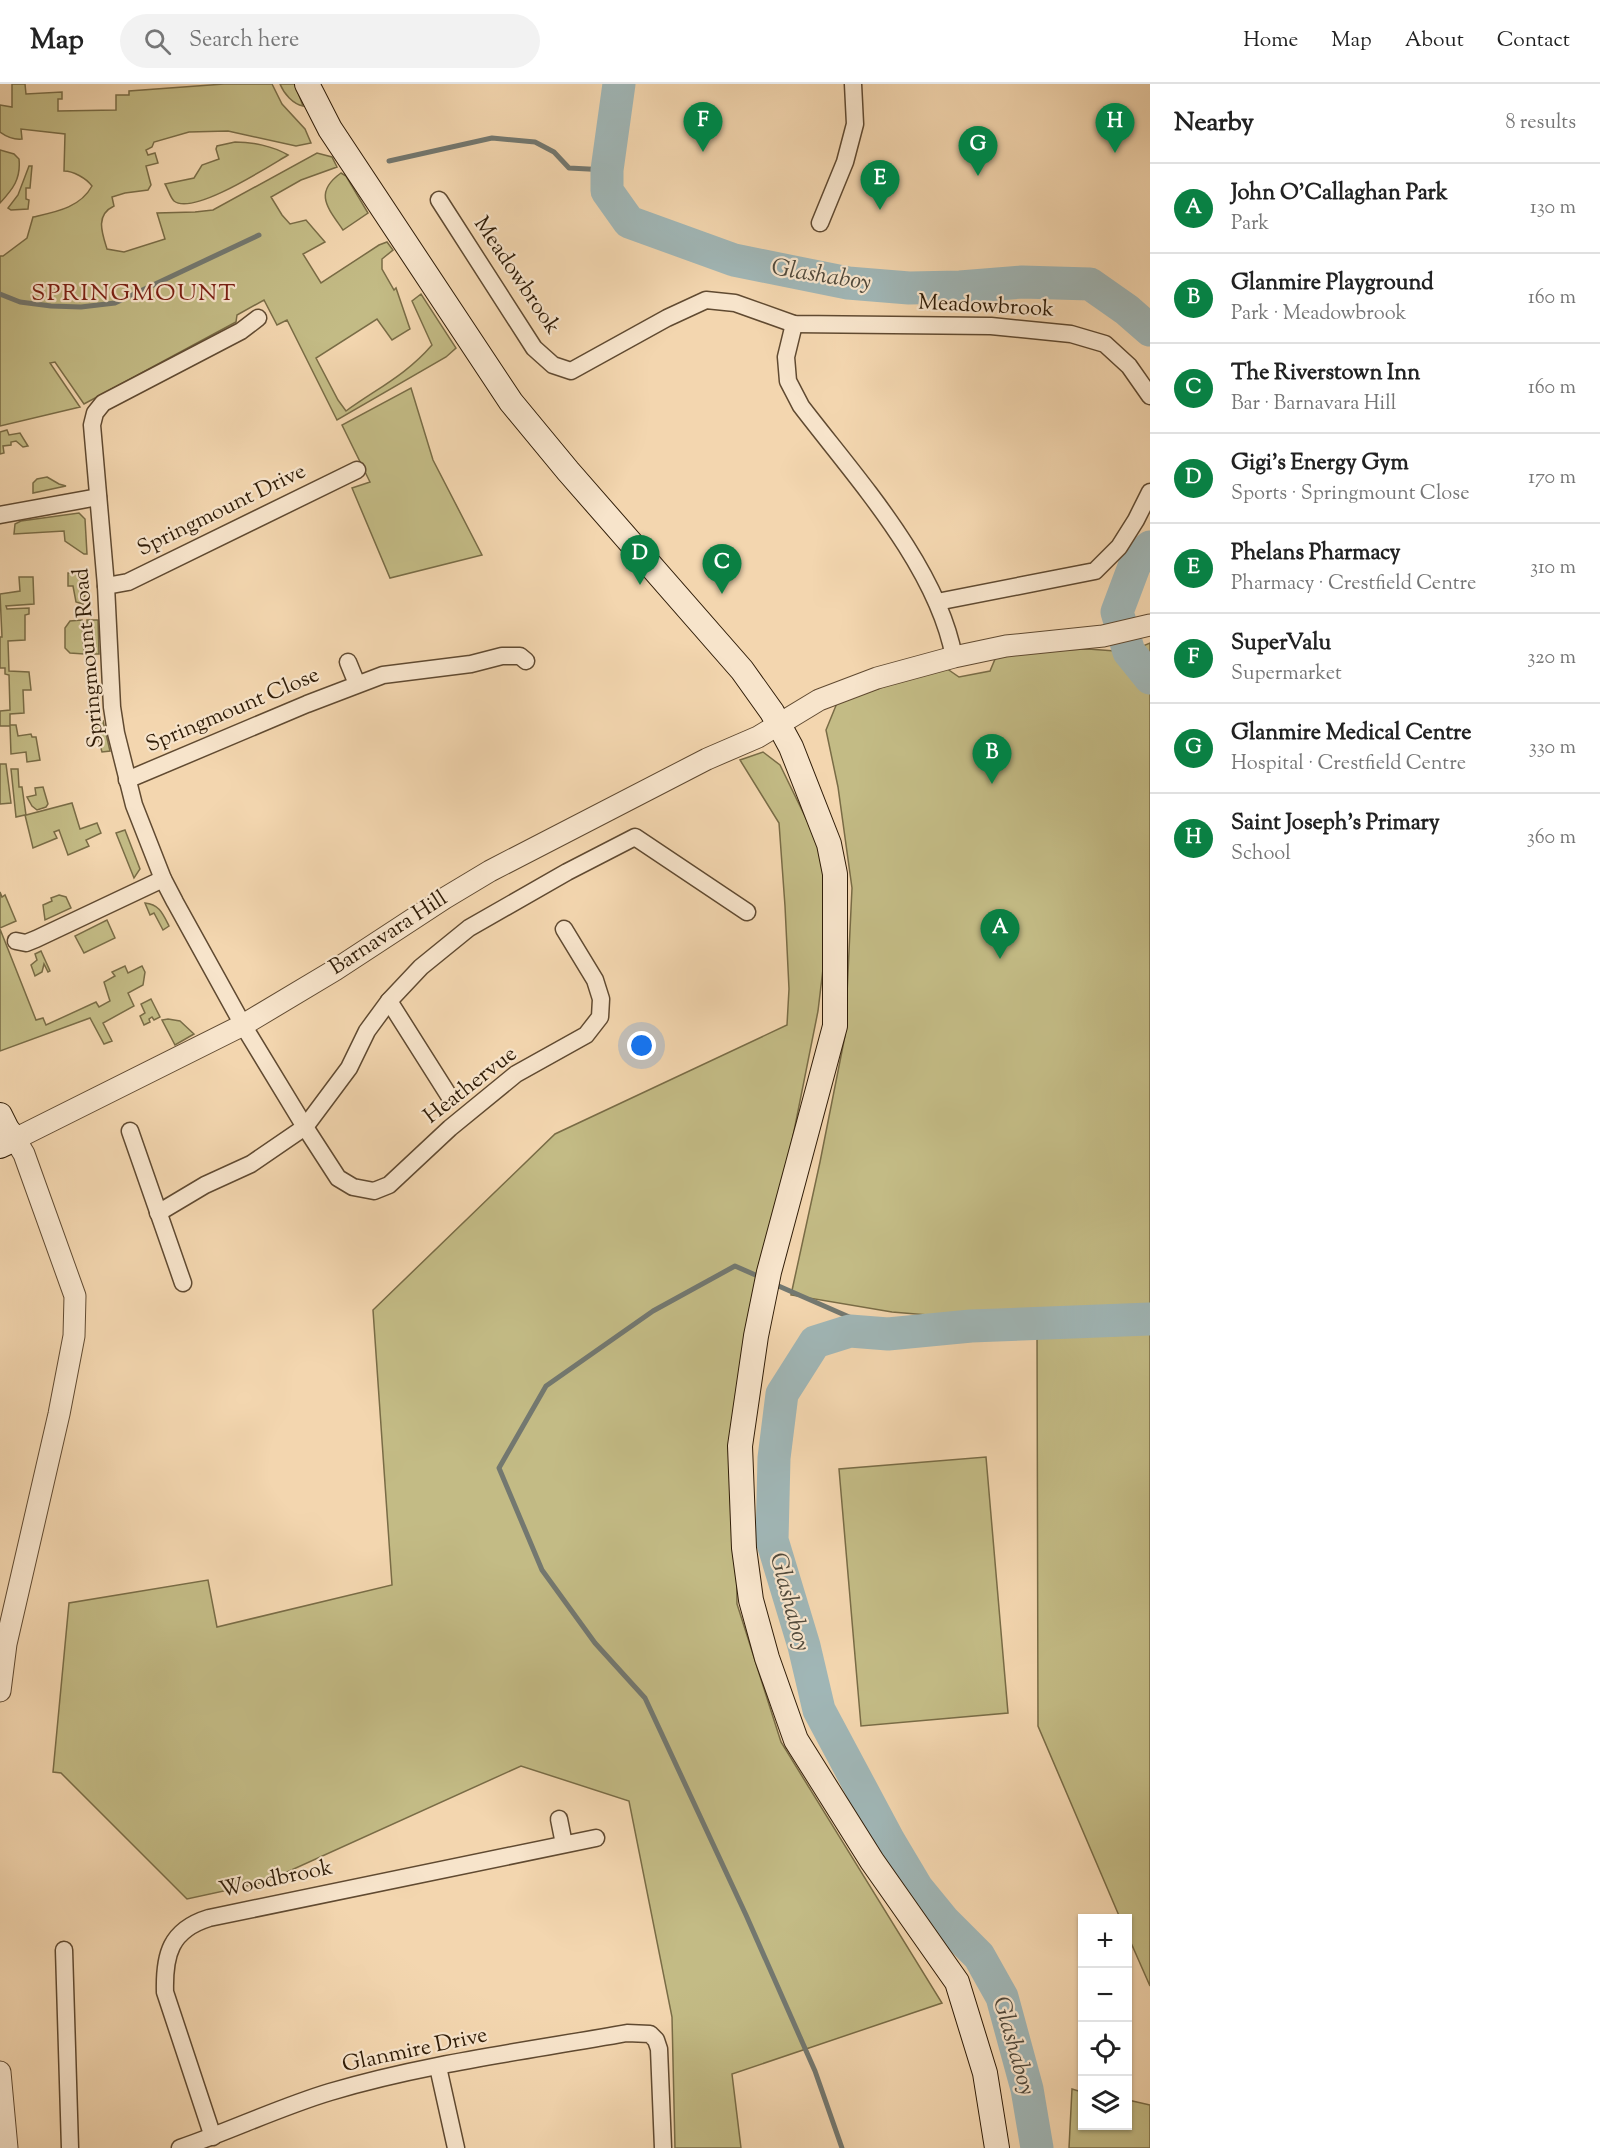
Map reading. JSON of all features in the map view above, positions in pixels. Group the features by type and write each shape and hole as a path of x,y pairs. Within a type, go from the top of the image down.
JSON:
{"main road":[{"path":"306,84 338,142 512,402 568,471 742,670 780,724 829,844 836,874 835,1026 769,1272 756,1336 740,1446 744,1548 750,1600 767,1658 796,1740 872,1861 957,1982 985,2073 997,2148"},
{"path":"0,1114 7,1130 7,1143"}],"street":[{"path":"820,223 845,162 855,124 853,84"},
{"name":"Meadowbrook","path":"439,200 534,348 553,365 571,370 667,318 706,300 735,303 794,324 991,326 1071,334 1105,344 1129,366 1150,396"},
{"name":"Springmount Road","path":"243,1025 163,879 134,805 127,780 112,706 106,586 92,425 95,413 103,404 241,330 258,318"},
{"path":"794,324 786,357 788,381 801,406 905,543 937,602 954,657"},
{"name":"Springmount Drive","path":"106,586 128,582 357,470"},
{"path":"937,602 1095,571 1119,547 1150,492"},
{"path":"0,515 98,497"},
{"name":"Barnavara Hill","path":"7,1143 243,1025 335,970 436,903 490,871 843,690 877,678 954,657 1006,646 1103,636 1150,625"},
{"name":"Springmount Close","path":"127,780 383,675 471,664 502,656 520,656 526,661"},
{"name":"Springmount Close","path":"348,662 357,684"},
{"path":"158,1213 205,1185 251,1164 304,1127 349,1068 368,1031 389,1001 421,967 469,928 567,872 635,837 747,912"},
{"path":"16,941 26,943 36,939 163,879"},
{"name":"Heathervue","path":"243,1025 338,1179 353,1188 374,1191 390,1185 450,1128 516,1074 586,1035 600,1017 601,999 595,980 564,929"},
{"name":"Heathervue","path":"389,1001 451,1099"},
{"path":"130,1131 183,1283"},
{"path":"0,1691 3,1641 59,1414 74,1336 75,1306 75,1296 24,1154 7,1143"},
{"path":"559,1819 564,1844"},
{"name":"Woodbrook","path":"213,2137 165,1992 165,1968 168,1954 172,1944 190,1926 209,1918 596,1838"},
{"path":"64,1950 70,2148"},
{"name":"Glanmire Drive","path":"180,2148 329,2092 438,2067 627,2033 650,2034 656,2040 659,2049 663,2148"},
{"path":"438,2067 456,2148"},
{"path":"0,2072 5,2143"}],"shaded area":[{"path":"12,84 25,84 26,94 62,92 62,99 58,99 58,111 116,110 116,95 129,95 129,91 224,84 272,84 282,104 305,129 311,143 296,146 228,131 189,132 154,142 152,147 146,150 148,155 155,153 158,163 146,166 151,185 148,190 112,197 114,206 104,214 103,237 107,249 124,252 165,239 157,213 213,210 317,153 332,157 337,167 301,180 271,197 290,224 306,220 325,242 303,254 321,283 387,242 393,250 382,259 382,269 394,290 396,288 410,329 392,340 377,319 316,358 338,400 346,411 402,373 432,345 412,301 421,294 456,348 446,357 337,420 287,320 277,325 264,300 237,315 236,322 84,404 55,362 50,363 80,407 0,426 0,256 27,238 33,217 58,211 74,204 92,186 79,176 64,171 65,134 21,129 22,139 19,139 10,138 0,132 0,105 12,107"},
{"path":"280,84 295,84 303,106 289,98"},
{"path":"235,142 262,145 288,155 213,196 184,204 174,201 165,184 194,178 202,165 219,159 217,146"},
{"path":"0,150 14,154 19,159 19,172 9,193 0,203"},
{"path":"29,166 32,166 30,188 26,188 26,199 29,200 28,209 11,210 8,208 18,195"},
{"path":"341,173 346,176 368,213 343,230 328,208 325,194 332,180"},
{"path":"411,388 433,460 482,555 390,578 352,488 370,482 342,425"},
{"path":"7,430 9,435 20,433 28,446 23,447 16,441 11,442 11,445 3,446 4,453 0,454 0,432"},
{"path":"47,477 66,486 33,493 33,483 37,479"},
{"path":"79,513 85,519 87,554 65,541 64,531 14,534 15,524 21,521"},
{"path":"68,573 87,573 83,604 76,602 73,586 68,586"},
{"path":"19,577 33,577 34,604 6,606 7,609 29,608 29,614 25,615 25,640 8,641 9,671 29,672 31,690 23,690 24,713 10,714 10,725 16,725 18,736 31,734 32,737 36,737 40,760 27,762 26,752 11,754 10,726 0,726 0,711 10,710 9,675 5,674 5,668 0,668 0,637 2,637 0,594 20,591"},
{"path":"82,620 84,654 70,653 65,648 65,628 70,621"},
{"path":"87,620 98,620 99,654 88,654"},
{"path":"1150,643 1150,672 1134,658 1150,678 1150,1986 1132,1945 1132,1914 1118,1914 1038,1726 1037,1324 892,1312 791,1295 845,1036 852,888 838,787 826,730 837,703 943,666 959,677 990,671 998,652 1088,649 1129,652"},
{"path":"103,721 110,751 102,752 94,723"},
{"path":"763,752 780,765 816,839 824,864 828,927 818,1011 763,1286 735,1448 737,1604 781,1742 942,2003 732,2074 741,2148 675,2148 672,2017 629,1801 521,1766 265,1882 187,1899 61,1773 53,1772 69,1603 208,1580 217,1627 392,1585 373,1310 555,1134 787,1025 789,989 779,823 740,760"},
{"path":"0,764 6,764 11,803 0,804"},
{"path":"11,769 18,769 19,787 22,787 26,815 72,803 80,829 97,823 101,833 86,840 89,846 68,855 59,830 54,832 57,838 33,848 25,815 16,817"},
{"path":"43,787 48,804 37,810 27,797 36,795 35,788"},
{"path":"125,830 140,869 134,878 116,833"},
{"path":"0,892 2,897 5,895 16,921 0,928"},
{"path":"59,895 66,897 71,908 45,920 43,905"},
{"path":"145,903 154,905 169,926 163,930 154,913 150,915"},
{"path":"107,920 115,938 84,953 75,936"},
{"path":"0,929 36,1020 43,1018 46,1025 96,1002 99,1007 110,1001 104,982 115,976 112,972 125,966 128,973 142,966 145,972 143,985 128,993 134,1006 103,1023 112,1041 104,1044 90,1018 0,1051"},
{"path":"41,951 50,971 48,972 44,964 42,972 35,976 31,965 37,960 35,954"},
{"path":"151,999 160,1017 154,1020 152,1017 149,1019 150,1022 144,1025 140,1016 145,1013 141,1004"},
{"path":"162,1020 180,1021 194,1034 175,1045"},
{"path":"986,1457 1008,1713 861,1726 839,1469"},
{"path":"1072,2089 1078,2091 1078,2130 1132,2130 1132,2101 1150,2105 1150,2148 1069,2148"}],"waterway":[{"name":"Glashaboy","path":"619,84 607,170 607,191 629,222 734,260 848,283 909,288 1022,282 1090,284 1127,310 1150,330"},
{"name":"SPRINGMOUNT","path":"389,161 492,138 535,142 554,152 569,168 607,170"},
{"name":"SPRINGMOUNT","path":"0,294 20,302 51,306 81,307 115,303 259,235"},
{"name":"Glashaboy","path":"1150,547 1135,564 1117,612 1129,652 1150,678"},
{"path":"760,1277 735,1266 653,1311 546,1386 499,1468 542,1570 595,1643 645,1698 746,1915 815,2071 842,2148"},
{"path":"774,1284 888,1334"},
{"name":"Glashaboy","path":"1037,2148 1027,2089 1002,1997 979,1956 944,1921 917,1888 889,1841 819,1710 804,1646 772,1540 774,1458 782,1394 815,1342 850,1331 888,1334 971,1326 1150,1319"}],"place":[{"name":"SuperValu","path":"703,152"},
{"name":"Saint Joseph's Primary","path":"1115,153"},
{"name":"Glanmire Medical Centre","path":"978,176"},
{"name":"Phelans Pharmacy","path":"880,210"},
{"name":"Gigi's Energy Gym","path":"640,585"},
{"name":"The Riverstown Inn","path":"722,594"},
{"name":"Glanmire Playground","path":"992,784"},
{"name":"John O'Callaghan Park","path":"1000,959"}],"district":[{"name":"SPRINGMOUNT","path":"134,294"}]}
